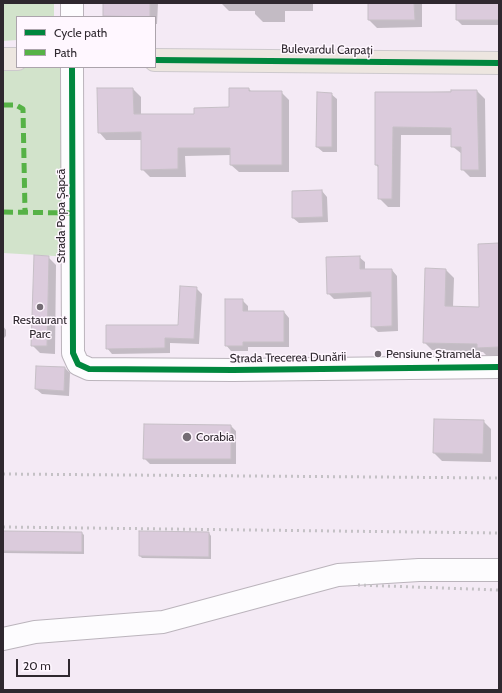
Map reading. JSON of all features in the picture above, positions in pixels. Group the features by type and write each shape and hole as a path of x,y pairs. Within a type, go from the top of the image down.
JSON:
{"main road":[{"path":"3,59 16,59"},
{"name":"Bulevardul Carpați","path":"156,60 499,63"}],"street":[{"path":"72,3 72,16"},
{"name":"Strada Popa Șapcă","path":"72,68 73,353 78,364"},
{"name":"Strada Trecerea Dunării","path":"78,364 89,369 232,370 499,367"},
{"path":"3,639 36,632 163,622 338,575 419,570 499,570"}],"green space":[{"path":"3,3 54,3 54,16 16,16 16,40 3,41"},
{"path":"3,59 16,66 16,68 72,68 72,257 3,253"}],"building":[{"path":"103,3 150,3 150,16 103,16"},
{"path":"368,3 414,3 415,20 368,20"},
{"path":"456,3 499,3 499,20 456,20"},
{"path":"97,88 133,88 134,114 194,114 194,108 229,107 229,88 249,88 249,91 282,91 282,165 230,165 230,148 178,148 178,169 141,170 141,132 98,133"},
{"path":"451,90 477,90 479,170 461,170 461,147 451,147 451,128 393,127 392,199 378,199 378,165 375,165 375,92 451,92"},
{"path":"317,92 332,93 332,147 316,147"},
{"path":"322,190 323,217 292,218 292,191"},
{"path":"499,243 499,347 477,348 477,344 423,343 425,268 446,269 445,306 479,307 478,244"},
{"name":"Restaurant Parc","path":"34,255 49,256 47,346 31,346"},
{"path":"360,256 360,269 392,269 392,326 371,327 371,292 327,294 326,257"},
{"path":"180,286 197,287 194,339 165,338 165,348 106,349 106,325 178,325"},
{"path":"225,299 243,299 243,311 284,311 284,342 243,342 243,346 225,346"},
{"path":"36,366 65,367 64,391 35,389"},
{"path":"434,419 484,420 483,454 433,453"},
{"name":"Corabia","path":"144,424 231,425 231,459 143,459"},
{"path":"3,531 82,532 82,552 3,551"},
{"path":"139,531 209,532 209,557 139,556"}],"railway":[{"path":"3,474 499,478"},
{"path":"3,527 499,533"},
{"path":"358,585 499,590"}],"marked path":[{"path":"3,105 16,105 23,109 25,212"},
{"path":"3,212 72,213"}],"cycle path":[{"path":"156,60 499,63"},
{"path":"72,68 73,353 78,364 89,369 233,370 499,367"}],"place":[{"name":"Restaurant Parc","path":"40,307"},
{"name":"Pensiune Ștramela","path":"378,354"},
{"name":"Corabia","path":"187,437"}]}
